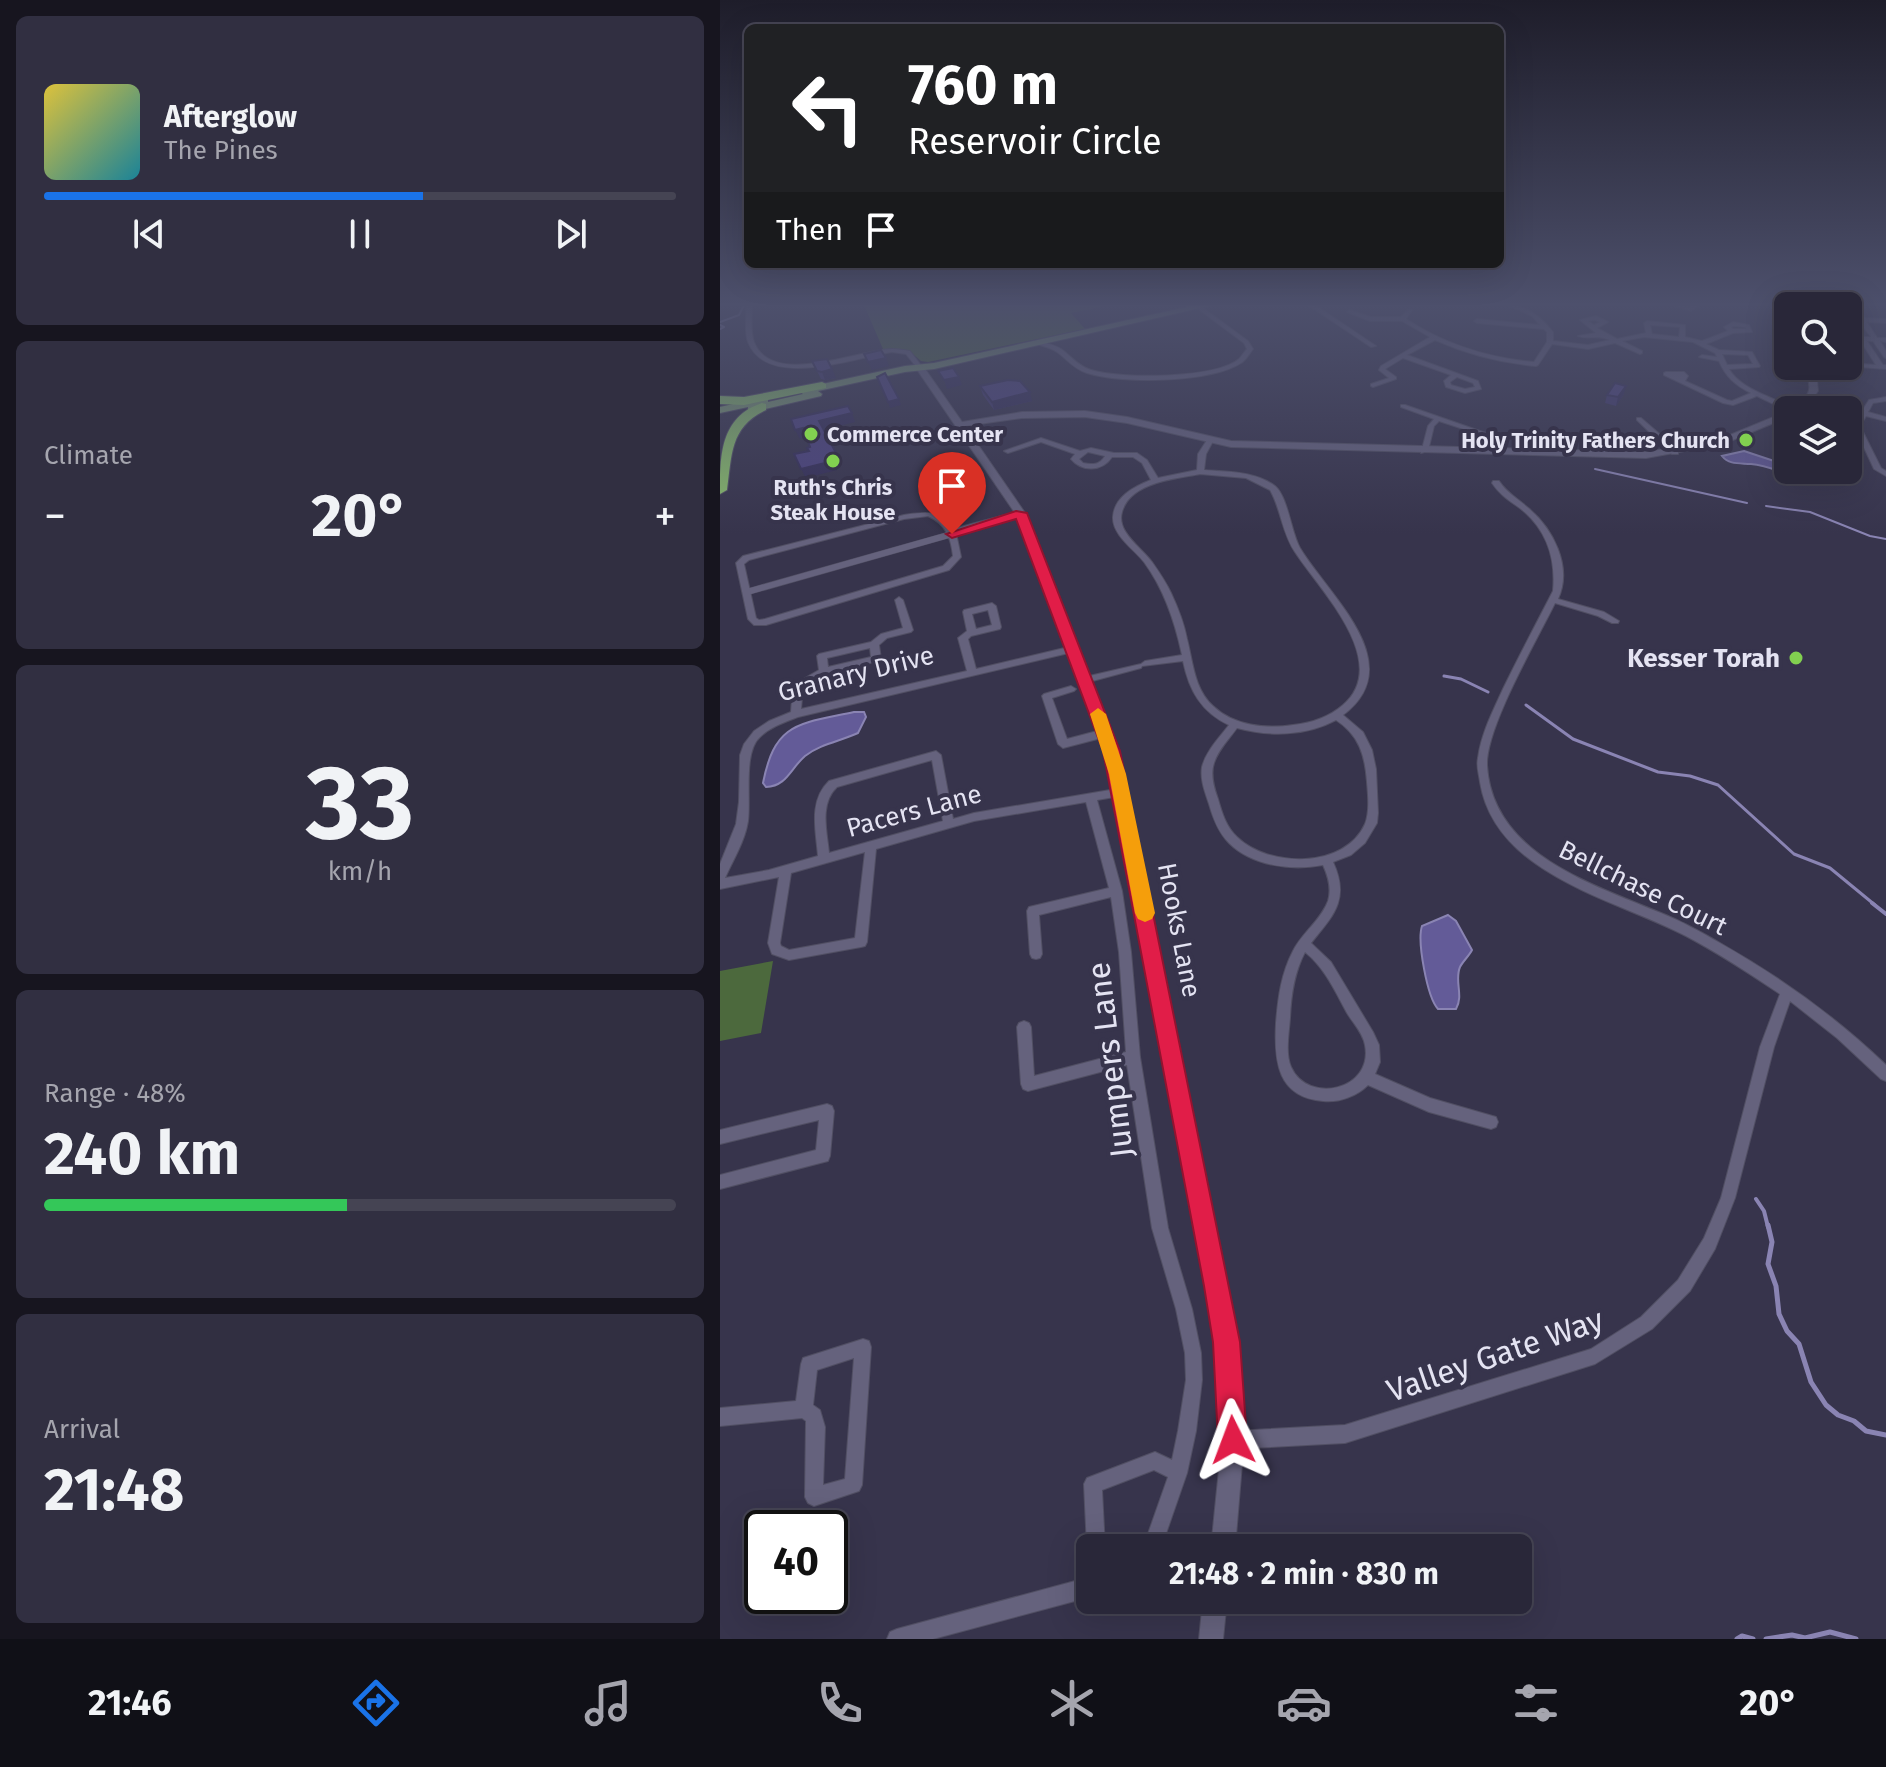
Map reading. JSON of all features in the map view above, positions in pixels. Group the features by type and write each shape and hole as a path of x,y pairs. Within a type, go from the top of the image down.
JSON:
{"highway":[{"path":"720,400 741,401 822,386"},
{"path":"720,410 759,405"},
{"path":"720,490 732,431 743,416 759,405"}],"main road":[{"path":"720,417 844,381"},
{"path":"759,405 861,381"}],"street":[{"name":"Hooks Lane","path":"929,381 1020,513 1073,649 1078,685 1105,733 1122,792 1226,1342 1233,1440 1224,1534"},
{"path":"1373,385 1384,381"},
{"path":"1683,381 1730,403 1769,390"},
{"path":"1736,381 1774,402"},
{"path":"1886,399 1873,399 1857,429 1878,469 1886,474"},
{"path":"1403,406 1496,438"},
{"path":"959,425 1032,414 1085,414 1128,420 1209,441 1617,456 1675,452 1731,439 1774,419"},
{"path":"1864,414 1886,419"},
{"path":"1424,451 1431,426 1438,418"},
{"path":"1639,419 1675,452"},
{"path":"1008,451 1045,440 1080,453 1096,449 1109,455 1132,454 1142,458 1156,481"},
{"path":"1200,472 1202,454 1209,441"},
{"path":"1080,453 1075,461 1087,466 1104,463 1109,455"},
{"path":"1200,472 1248,476 1273,488 1297,549 1358,638 1367,661 1365,679 1358,694 1336,715 1319,723 1287,730 1235,724 1212,711 1199,699 1190,680 1180,627 1160,579 1121,530 1117,518 1121,504 1128,497 1156,481 1200,472"},
{"name":"Bellchase Court","path":"1496,483 1532,515 1554,545 1559,568 1553,600 1486,741 1483,778 1499,818 1522,846 1553,870 1689,931 1847,1038 1886,1074"},
{"path":"747,592 1020,513"},
{"path":"915,515 938,516 952,533 957,557 946,568 766,622 757,623 752,619 747,592 740,563 746,558 915,515"},
{"path":"796,714 798,685 824,671 822,656 874,644 879,638 908,630 899,600"},
{"path":"1553,600 1589,609 1615,621"},
{"path":"972,633 963,638 972,671"},
{"name":"Granary Drive","path":"720,877 742,824 747,744 763,727 796,714 1073,649"},
{"path":"1105,733 1063,744 1047,696 1142,665 1186,657"},
{"path":"1235,724 1217,748 1207,769 1207,784 1223,828 1237,844 1275,861 1300,863 1326,859 1358,842 1372,818 1371,761 1367,743 1356,728 1336,715"},
{"path":"824,858 821,799 826,789 833,784 936,755 949,824"},
{"name":"Pacers Lane","path":"720,884 786,870 1000,812 1122,792"},
{"name":"Jumpers Lane","path":"1091,799 1116,891 1125,952 1133,1057 1160,1228 1184,1309 1193,1353 1192,1404 1178,1473 1157,1534"},
{"path":"786,870 776,950 789,955 861,942 871,845"},
{"path":"1303,944 1320,957 1372,1044 1366,1077 1346,1093 1326,1096 1301,1088 1288,1075 1282,1052 1283,997 1292,963 1303,944 1335,902 1337,885 1326,859"},
{"path":"1036,954 1033,911 1116,891"},
{"name":"Valley Gate Way","path":"1233,1440 1345,1434 1595,1356 1626,1340 1648,1323 1684,1287 1718,1230 1770,1034 1786,994"},
{"path":"1024,1027 1028,1084 1133,1057"},
{"path":"1366,1077 1414,1099 1491,1122"},
{"path":"720,1137 827,1111 823,1156 720,1182"},
{"path":"720,1417 804,1409 814,1416 816,1427 814,1497 853,1485 863,1347 809,1364 804,1409"},
{"path":"1095,1534 1093,1484 1155,1461 1178,1473"},
{"path":"897,1639 1076,1591"},
{"path":"1211,1639 1214,1614"}],"green space":[{"path":"773,961 761,1033 720,1041 720,971"}],"shaded area":[{"path":"1744,451 1774,461 1774,469 1731,462 1722,456"},
{"path":"864,712 866,717 858,733 811,752 779,784 766,787 763,783 768,763 782,737 804,724"},
{"path":"1448,915 1456,921 1472,950 1458,972 1459,998 1456,1009 1438,1009 1427,981 1421,933 1422,926"}],"building":[{"path":"879,381 890,381 899,399 888,402"},
{"path":"1020,381 1030,392 992,402 980,386"},
{"path":"1615,383 1626,386 1618,397 1607,395"},
{"path":"848,406 852,413 819,421 836,453 830,454 833,461 801,469 794,454 809,451 807,448 810,447 803,428 795,430 791,419"}],"waterway":[{"path":"1595,469 1747,503"},
{"path":"1766,506 1810,512 1870,536 1886,539"},
{"path":"1444,676 1461,679 1488,692"},
{"path":"1526,705 1573,739 1658,772 1690,776 1718,785 1794,854 1830,868 1875,905"},
{"path":"1872,903 1886,914"},
{"path":"1756,1199 1764,1211 1768,1227"},
{"path":"1768,1225 1772,1242 1768,1264 1776,1286 1779,1314 1787,1331 1799,1344 1811,1382 1826,1405 1838,1415 1854,1421 1866,1431 1886,1435"},
{"path":"1766,1639 1792,1635 1805,1638 1830,1632 1856,1639"},
{"path":"1737,1639 1742,1636 1753,1639"}],"slow traffic":[{"path":"1098,714 1118,774 1145,913"}],"place":[{"name":"Commerce Center","path":"811,434"},
{"name":"Holy Trinity Fathers Church","path":"1746,440"},
{"name":"Ruth's Chris Steak House","path":"833,461"},
{"name":"Kesser Torah","path":"1796,658"}],"route":[{"path":"952,534 1020,513 1112,751 1217,1286 1226,1342 1233,1440"}]}
